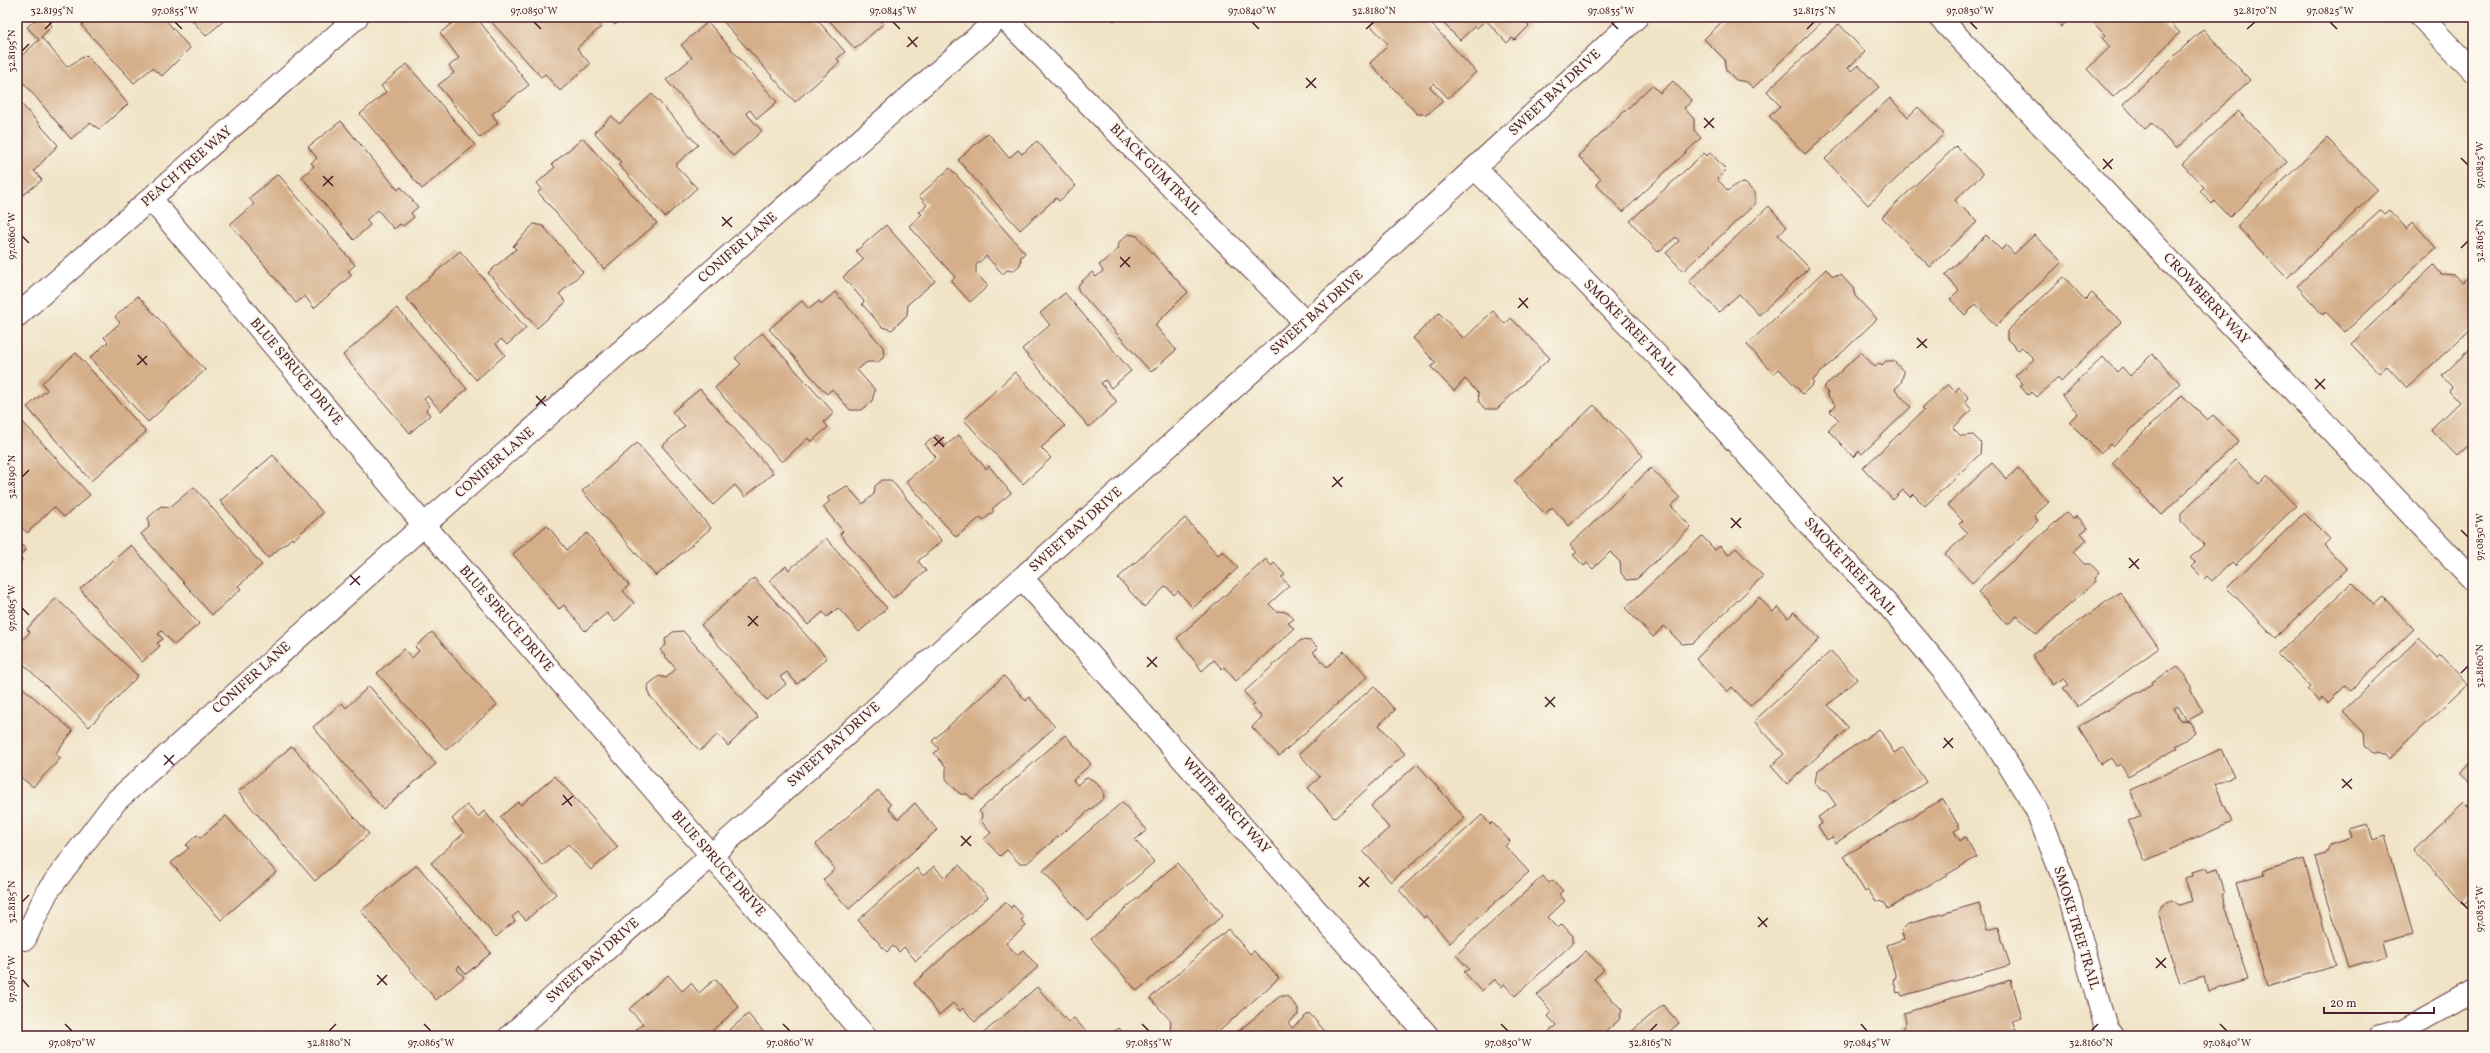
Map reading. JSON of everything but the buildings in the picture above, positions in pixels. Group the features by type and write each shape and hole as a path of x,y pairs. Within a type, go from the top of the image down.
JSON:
{"street":[{"name":"PEACH TREE WAY","path":"17,316 357,17"},
{"name":"CONIFER LANE","path":"25,939 47,892 116,801 424,525 1000,17"},
{"name":"BLACK GUM TRAIL","path":"1003,17 1306,323"},
{"name":"SWEET BAY DRIVE","path":"510,1036 1306,323 1476,168 1636,17"},
{"name":"CROWBERRY WAY","path":"1939,17 2473,580"},
{"path":"2421,17 2473,71"},
{"name":"SMOKE TREE TRAIL","path":"1476,168 1678,377 1805,520 1886,603 1945,673 1992,738 2036,809 2066,886 2106,1028 2112,1036"},
{"name":"BLUE SPRUCE DRIVE","path":"151,199 424,525 711,855 865,1036"},
{"name":"WHITE BIRCH WAY","path":"1022,578 1428,1036"},
{"path":"2381,1036 2403,1030 2473,991"}]}
